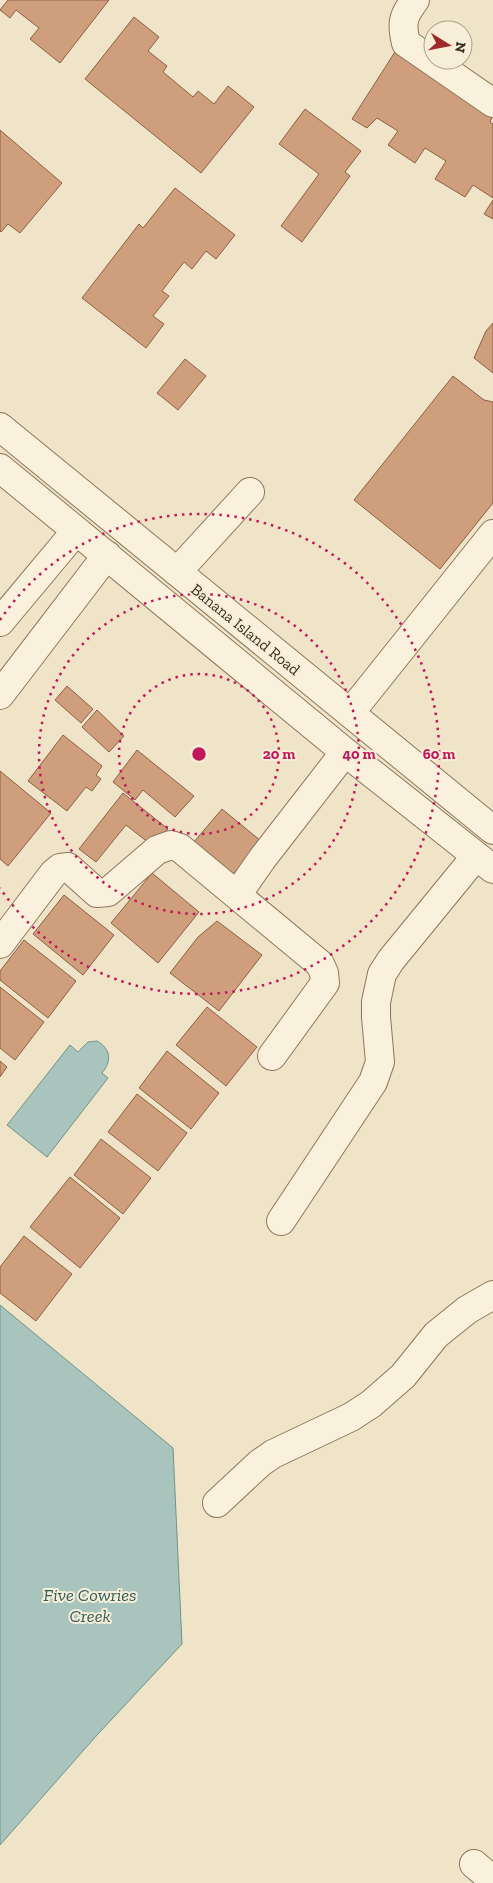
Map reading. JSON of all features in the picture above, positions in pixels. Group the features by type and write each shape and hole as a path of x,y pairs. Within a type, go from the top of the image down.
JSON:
{"street":[{"path":"415,0 405,14 402,29 406,43 493,103"},
{"name":"Banana Island Road","path":"0,427 493,830"},
{"name":"Banana Island Road","path":"0,468 345,752 485,863"},
{"path":"177,572 250,492"},
{"path":"0,622 76,531"},
{"path":"350,713 493,534"},
{"path":"0,694 107,555"},
{"path":"237,895 262,859 345,752"},
{"path":"0,944 53,874 60,868 68,867 98,893 102,893 108,892 157,850 171,845 180,848 320,964 324,973 325,983 272,1056"},
{"path":"281,1221 373,1082 380,1062 376,1002 382,974 391,960 485,863"},
{"path":"217,1503 260,1463 288,1445 350,1417 371,1404 403,1376 436,1335 467,1310 493,1295"}],"water":[{"path":"97,1041 107,1051 109,1060 102,1073 108,1078 47,1157 7,1125 70,1045 78,1052 88,1042"},
{"name":"Five Cowries Creek","path":"0,1305 173,1448 182,1644 98,1734 0,1845"}],"building":[{"path":"8,0 109,0 60,63 30,39 39,28 16,10 10,18 0,10"},
{"path":"134,17 159,37 148,51 167,66 163,72 193,97 198,91 214,104 228,86 254,107 201,173 85,79"},
{"path":"395,52 493,115 490,122 493,124 493,198 473,185 465,197 435,179 446,161 425,148 415,163 388,145 398,131 377,118 367,128 352,119"},
{"path":"305,109 361,151 345,172 350,176 302,242 281,226 319,174 279,144"},
{"path":"0,130 62,183 20,233 8,224 0,231"},
{"path":"175,188 235,235 216,259 206,251 192,269 184,262 162,291 169,296 153,316 164,324 146,348 82,298 139,224 143,228"},
{"path":"493,200 493,219 484,214"},
{"path":"493,323 493,373 474,358 486,331"},
{"path":"185,359 206,376 178,410 157,393"},
{"path":"453,376 484,400 493,402 493,503 440,569 354,500"},
{"path":"67,686 93,709 81,723 55,700"},
{"path":"97,710 124,736 109,752 82,727"},
{"path":"63,735 102,766 96,775 101,779 92,791 86,787 67,811 28,781"},
{"path":"137,750 194,796 175,817 143,790 135,800 113,782"},
{"path":"0,771 51,813 8,866 0,859"},
{"path":"123,793 168,829 154,847 126,825 96,862 79,849"},
{"path":"222,809 261,841 231,877 193,843"},
{"path":"152,873 199,912 158,963 111,923"},
{"path":"64,895 114,935 83,975 33,934"},
{"path":"217,921 262,955 219,1011 170,973 198,937"},
{"path":"24,940 76,981 48,1018 0,980 0,971"},
{"path":"0,987 44,1022 15,1060 0,1048"},
{"path":"207,1007 257,1047 226,1086 176,1045"},
{"path":"167,1051 219,1093 191,1129 139,1088"},
{"path":"0,1061 7,1067 0,1077"},
{"path":"137,1094 187,1133 158,1171 108,1132"},
{"path":"101,1139 151,1178 123,1214 74,1175"},
{"path":"70,1177 120,1218 80,1268 30,1227"},
{"path":"24,1236 72,1274 36,1321 0,1293 0,1267"}]}
